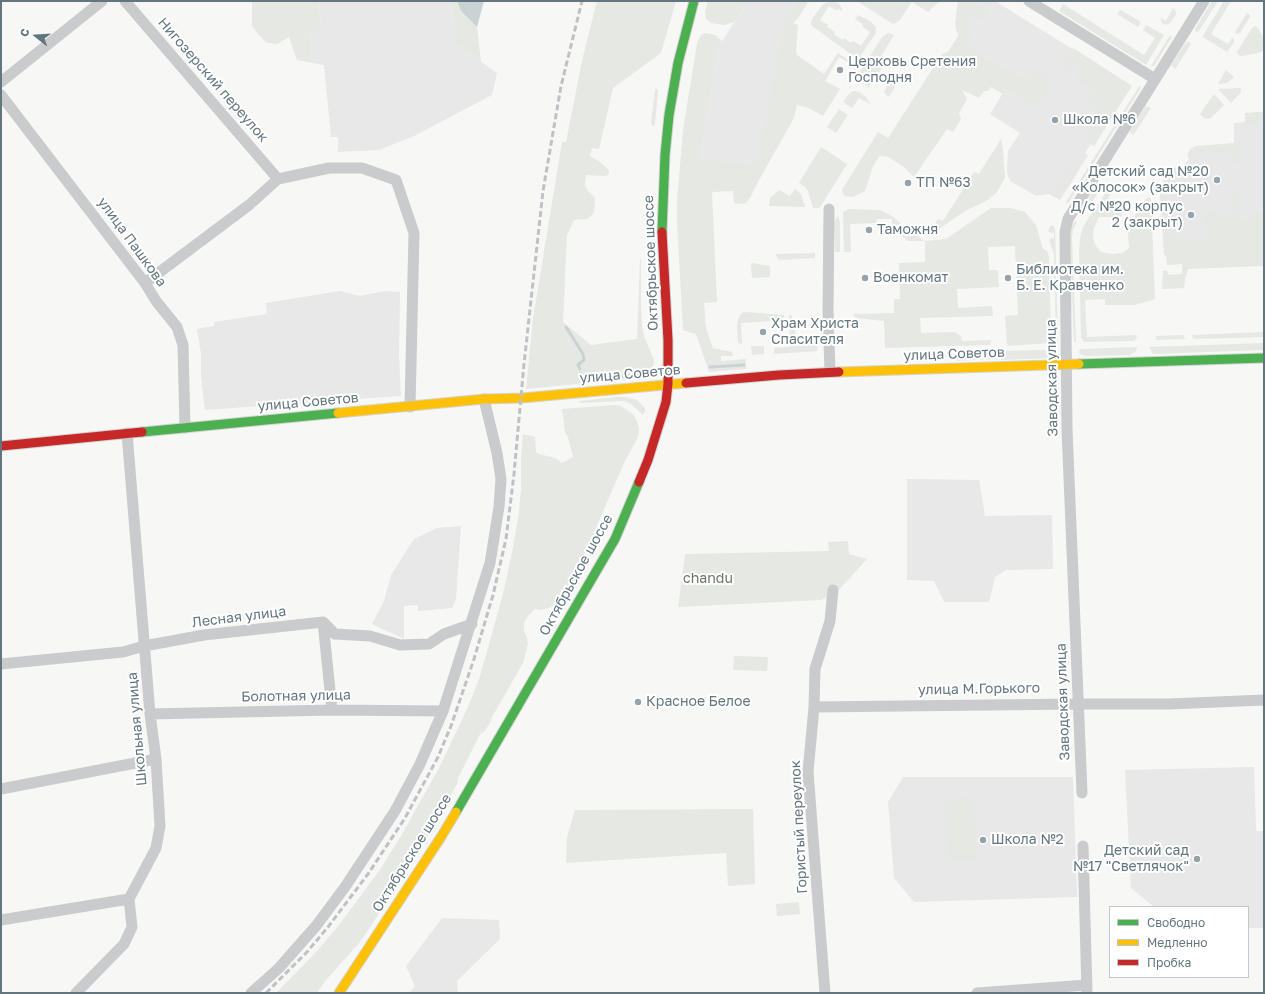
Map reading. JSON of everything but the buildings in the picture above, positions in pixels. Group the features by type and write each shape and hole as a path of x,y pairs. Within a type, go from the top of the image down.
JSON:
{"main road":[{"name":"Октябрьское шоссе","path":"340,993 441,837 615,539 648,460 666,402 668,384 668,340 662,226 664,170 677,70 694,1"},
{"name":"улица Советов","path":"1,446 484,399 522,398 668,384 830,372 1264,358"}],"street":[{"path":"1,82 102,1"},
{"name":"Нигозерский переулок","path":"125,1 278,179"},
{"path":"1029,1 1155,79"},
{"name":"Заводская улица","path":"1082,793 1067,429 1064,244 1066,226 1068,219 1204,1"},
{"name":"улица Пашкова","path":"1,94 177,327 183,345 185,428"},
{"path":"145,283 249,205 278,179 329,168 362,168 396,180 414,233 410,407"},
{"path":"828,209 828,324 830,372"},
{"path":"251,993 279,968 316,926 345,887 394,811 420,764 443,711 472,624 490,563 499,507 501,479 484,399"},
{"name":"Школьная улица","path":"127,434 150,714 156,759 160,826 156,848 129,899"},
{"name":"Гористый переулок","path":"825,993 808,773 814,707 815,669 830,621 833,590"},
{"path":"323,622 335,634 370,636 400,645 429,644 444,634 472,624"},
{"path":"323,622 332,710"},
{"name":"Лесная улица","path":"1,664 124,652 144,646 204,635 323,622"},
{"name":"улица М.Горького","path":"814,707 1169,704 1264,700"},
{"name":"Болотная улица","path":"150,714 332,710 443,711"},
{"path":"1,789 156,759"},
{"path":"977,993 1087,989 1083,846"},
{"path":"1,920 129,899 132,927 124,944 76,993"}],"shaded area":[{"path":"319,1 449,1 453,15 456,44 497,73 492,95 414,136 379,150 337,152 338,137 331,137 324,65 313,63 309,33 321,31"},
{"path":"457,1 484,1 477,27 461,11"},
{"path":"748,1 796,1 784,20 758,168 700,158 719,46"},
{"name":"Школа №6","path":"980,1 995,1 1132,86 1094,146 1091,144 1085,153 1088,155 1060,200 1049,194 1036,196 1010,181 1007,172 1008,151 1020,133 990,114 1006,88 948,52"},
{"name":"Детский сад №20 «Колосок» (закрыт)","path":"1264,112 1264,248 1164,254 1160,192 1197,150 1234,148 1234,123 1245,122 1245,113"},
{"path":"340,291 360,296 385,291 400,292 399,356 401,396 205,410 201,377 201,354 197,329 214,326 214,322 267,314 266,303"},
{"path":"907,479 979,480 985,516 1052,515 1053,569 1006,570 995,577 989,602 944,602 934,581 907,580"},
{"path":"461,526 456,599 452,608 418,611 418,605 404,606 404,639 372,624 384,601 391,575 414,539 437,528"},
{"name":"Детский сад №17 \"Светлячок\"","path":"1254,767 1256,831 1264,831 1264,928 1249,928 1249,906 1153,906 1131,888 1125,770"},
{"name":"Школа №2","path":"903,777 1073,777 1077,897 914,902 894,878 888,802"},
{"path":"442,918 499,920 500,939 457,981 458,993 409,993 415,986 406,966"}],"green space":[{"path":"252,1 319,1 321,31 309,33 313,63 297,60 289,37 277,44 267,43 259,35 252,26"},
{"path":"449,1 457,1 461,11 477,27 481,62 456,44 453,15"},
{"path":"597,1 676,1 661,53 613,88 599,149 592,148 590,156 600,162 608,169 609,172 608,175 605,176 586,175 585,185 588,191 595,198 594,213 587,219 574,220 567,235 563,322 591,345 637,339 641,259 642,327 654,360 653,366 649,373 640,378 526,389 533,318 562,142 566,142 582,61"},
{"path":"708,1 748,1 734,22 724,25 711,23 706,19 705,12"},
{"path":"796,1 809,1 793,23 798,25 797,55 824,74 838,53 847,59 851,64 839,57 825,81 840,89 823,116 809,108 797,105 794,118 746,203 734,203 733,191 712,192 717,302 704,303 706,328 713,348 732,352 733,356 721,356 721,361 746,359 746,369 709,372 696,334 683,330 677,223 677,201 683,130 697,43 701,35 704,33 715,35 722,41 719,46 700,158 757,167 784,20"},
{"path":"830,1 838,3 842,8 842,11 838,9 837,11 829,6 820,20 828,25 827,27 835,32 834,34 842,40 844,38 851,43 853,41 861,46 870,32 862,26 863,24 855,19 858,15 870,21 876,27 876,33 858,57 852,55 811,24 812,19 822,5"},
{"path":"857,1 939,2 928,12 912,2 899,21 893,24"},
{"path":"958,1 980,1 978,4 989,11 983,21 972,14 966,23 972,34 965,46 1003,70 1004,68 1026,80 1034,69 1052,80 1036,106 1007,88 1003,94 991,87 988,91 984,91 979,98 962,90 967,99 959,113 961,119 953,132 947,129 914,177 904,167 888,157 881,156 873,166 865,191 853,197 844,196 842,190 878,132 888,138 942,54 948,52 959,35 956,30 955,23"},
{"path":"1212,1 1218,1 1199,31 1196,32 1195,29"},
{"path":"1224,1 1231,1 1211,34 1228,44 1232,38 1234,39 1234,42 1227,52 1203,37"},
{"path":"1063,4 1144,55 1155,38 1143,30 1146,25 1164,35 1146,65 1059,11"},
{"path":"1173,8 1176,14 1170,23 1165,25 1161,22 1161,18 1166,21"},
{"path":"1121,10 1141,22 1138,27 1117,14"},
{"path":"1247,13 1250,17 1240,33 1237,34 1235,32"},
{"path":"1255,26 1258,28 1264,39 1263,51 1242,56 1238,55 1237,52 1252,28"},
{"path":"888,33 894,35 880,58 886,62 869,87 860,81 859,73 882,37"},
{"path":"1170,35 1172,37 1154,66 1151,66"},
{"path":"1188,41 1191,44 1175,69 1171,65"},
{"path":"1073,48 1132,86 1107,124 1099,119 1101,110 1089,105 1097,92 1079,81 1077,76 1083,65 1078,62 1067,71 1060,68"},
{"path":"1226,70 1234,77 1227,83 1218,84"},
{"path":"892,81 897,83 889,97 884,92 888,84"},
{"path":"1140,85 1141,88 1069,202 1066,204 1066,202"},
{"path":"1240,88 1241,92 1231,103 1218,89"},
{"path":"655,89 658,89 658,92 655,123 653,126 651,123"},
{"path":"853,91 859,92 866,97 870,104 859,98 852,108 843,102"},
{"path":"1214,94 1224,105 1209,119 1204,118 1200,114"},
{"path":"1146,106 1151,108 1134,134 1131,134 1130,131"},
{"path":"839,109 848,115 836,133 827,127"},
{"path":"1264,112 1264,125 1245,123 1245,113"},
{"path":"1094,128 1102,133 1094,146 1086,141"},
{"path":"1001,139 1005,178 997,192 988,200 965,211 936,231 930,232 938,219 943,221 974,172 979,174"},
{"path":"1234,143 1238,148 1239,164 1231,164 1230,152 1198,153 1193,158 1189,158 1187,156 1190,149 1196,146"},
{"path":"821,147 847,164 821,206 819,208 813,208 808,191 799,183"},
{"path":"1177,167 1181,168 1184,173 1166,195 1165,209 1161,209 1161,185 1171,169"},
{"path":"1070,169 1077,173 1065,192 1058,188"},
{"path":"1113,185 1116,186 1108,198 1125,209 1120,217 1099,217 1094,228 1093,236 1095,245 1101,252 1112,254 1122,253 1129,248 1128,233 1130,224 1145,200 1148,197 1151,198 1155,299 1135,305 1105,305 1105,299 1085,300 1087,337 1137,335 1136,339 1133,341 1085,342 1081,337 1080,238 1083,227 1091,214 1108,189"},
{"path":"1095,188 1100,190 1083,215 1081,214 1081,211"},
{"path":"795,189 801,194 805,207 769,206 770,198 779,190 790,196"},
{"path":"1230,191 1237,191 1239,222 1248,221 1250,217 1262,212 1264,221 1264,266 1188,269 1184,288 1162,289 1163,271 1167,270 1168,275 1182,274 1182,264 1167,265 1166,256 1164,254 1162,219 1169,219 1174,240 1210,238 1210,228 1204,228 1203,210 1217,212 1223,216 1231,215"},
{"path":"991,208 1011,208 1025,212 1036,225 1043,249 1047,251 1049,257 1051,338 1049,343 1008,346 1007,344 1005,316 1018,315 1015,246 988,247 989,270 998,270 999,287 957,289 958,308 992,306 993,316 920,318 921,333 955,332 961,336 962,341 991,340 990,345 885,348 884,321 856,318 853,314 894,313 894,299 900,299 899,263 925,262 925,241 946,239"},
{"path":"849,209 880,210 892,216 909,231 925,241 908,241 892,228 892,219 877,219 877,223 850,224 851,252 844,252 843,212"},
{"path":"838,216 840,222 840,252 835,252 834,224"},
{"path":"1075,221 1077,222 1073,230 1072,238 1076,342 1074,342 1070,235 1071,228"},
{"path":"1053,225 1055,229 1058,343 1056,343 1054,254 1049,239 1054,238 1054,233 1048,232 1050,226"},
{"path":"815,253 815,258 782,260 778,259 775,254"},
{"path":"751,263 770,266 770,277 752,278"},
{"path":"742,313 784,315 784,320 741,323 742,344 738,343 738,319"},
{"path":"789,315 792,316 798,341 802,344 818,345 817,351 774,354 774,348 790,347"},
{"path":"1264,332 1264,337 1194,339 1192,337 1192,335"},
{"path":"1184,335 1184,338 1186,338 1185,339 1156,340 1156,336"},
{"path":"1264,343 1264,350 1153,354 1149,347"},
{"path":"751,346 764,346 764,354 752,355"},
{"path":"1137,347 1136,351 1130,355 1085,356 1079,352 1080,349"},
{"path":"1045,350 1050,353 1050,358 1001,360 1001,351"},
{"path":"992,351 992,359 956,361 956,352"},
{"path":"617,397 637,400 645,408 643,415 631,404 624,401 580,403 579,401"},
{"path":"615,405 621,406 634,415 639,429 638,437 624,463 576,574 567,591 551,607 541,610 535,609 527,617 524,623 524,631 528,644 523,663 490,723 484,732 480,734 458,778 457,784 431,832 359,943 326,980 317,993 276,993 317,951 339,925 381,868 401,836 439,768 468,707 479,679 490,641 504,590 513,547 519,512 523,434 535,437 536,452 555,458 562,463 573,457 568,437 565,432 562,409"},
{"name":"chandu","path":"848,541 849,554 867,559 836,593 821,600 678,607 685,554 829,551 828,542"},
{"path":"734,656 768,657 767,671 733,670"},
{"path":"973,797 977,860 948,861 945,799"},
{"path":"753,809 755,884 728,886 726,853 566,863 567,837 575,810"},
{"path":"799,902 800,914 777,916 776,904"}],"waterway":[{"path":"566,327 583,354 584,360 578,365 580,369"},
{"path":"710,367 744,365"},
{"path":"581,374 581,378 584,380 641,374"}],"railway":[{"path":"266,993 307,952 328,927 368,874 405,818 438,757 451,726 474,659 493,595 506,539 543,191 561,86 582,1"}],"traffic: fast":[{"path":"662,232 665,155 669,115 678,63 694,1"},
{"path":"1079,364 1264,358"},
{"path":"142,432 338,413"},
{"path":"456,812 615,539 639,482"}],"traffic: slow":[{"path":"839,372 1079,364"},
{"path":"338,413 484,399 522,398 686,383"},
{"path":"339,993 456,812"}],"traffic: jam":[{"path":"639,482 648,460 666,402 668,384 668,340 662,232"},
{"path":"686,383 779,375 839,372"},
{"path":"1,446 142,432"}],"place":[{"name":"Церковь Сретения Господня","path":"840,70"},
{"name":"Школа №6","path":"1055,120"},
{"name":"Детский сад №20 «Колосок» (закрыт)","path":"1217,180"},
{"name":"ТП №63","path":"908,183"},
{"name":"Д/с №20 корпус 2 (закрыт)","path":"1191,215"},
{"name":"Таможня","path":"869,230"},
{"name":"Военкомат","path":"865,278"},
{"name":"Библиотека им. Б. Е. Кравченко","path":"1008,278"},
{"name":"Храм Христа Спасителя","path":"763,332"},
{"name":"Красное Белое","path":"638,702"},
{"name":"Школа №2","path":"983,840"},
{"name":"Детский сад №17 \"Светлячок\"","path":"1197,859"}]}
